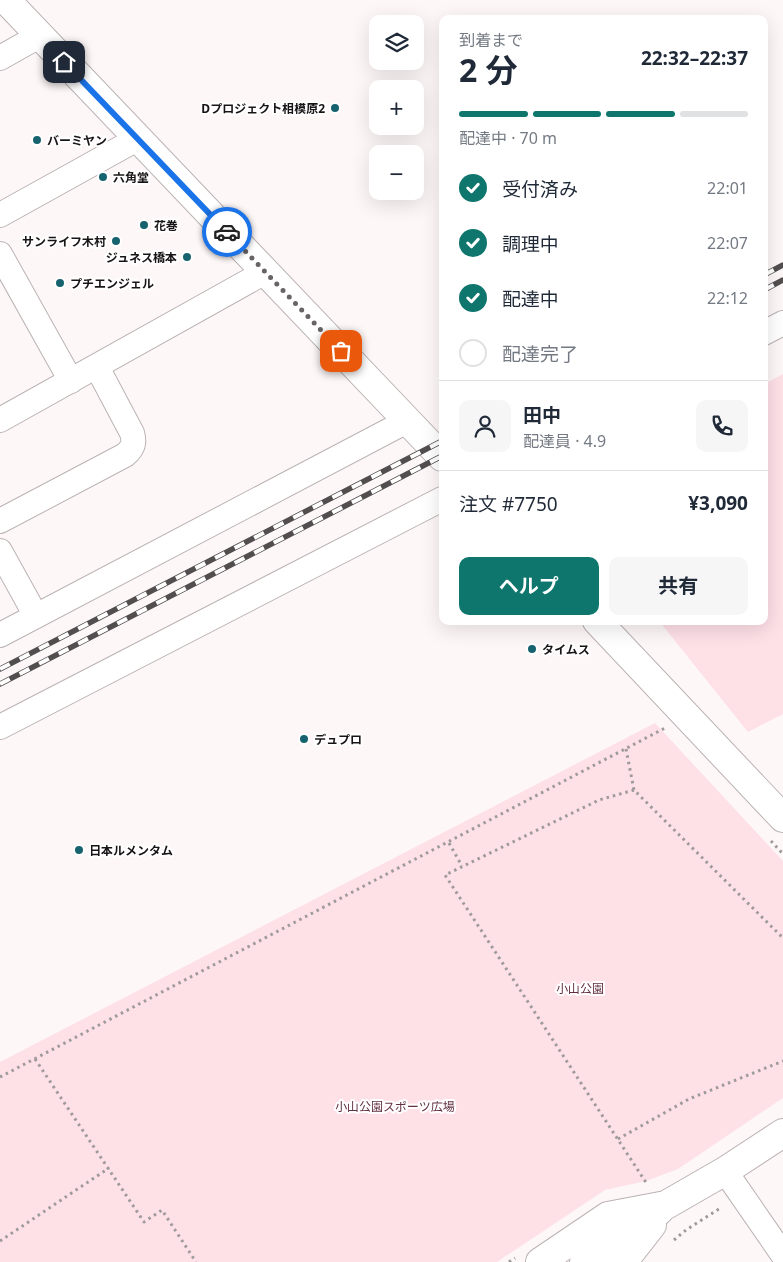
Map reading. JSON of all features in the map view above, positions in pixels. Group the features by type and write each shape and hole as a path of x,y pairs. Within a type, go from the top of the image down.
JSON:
{"street":[{"path":"6,0 439,455"},
{"path":"0,58 39,36"},
{"path":"0,214 137,139"},
{"path":"0,254 70,381"},
{"path":"0,420 266,272"},
{"path":"768,331 783,323"},
{"path":"0,521 125,455 132,449 134,440 132,433 97,367"},
{"path":"0,635 407,421"},
{"path":"0,727 439,501"},
{"path":"0,551 36,616"},
{"path":"602,625 783,818"},
{"path":"540,1262 608,1216 725,1171 783,1133"},
{"path":"725,1171 783,1255"},
{"path":"584,1262 658,1197"},
{"path":"623,1262 658,1197"}],"path":[{"path":"0,1077 665,728"},
{"path":"626,749 634,790 783,938"},
{"path":"634,790 599,800 445,875 658,1197"},
{"path":"448,843 462,866"},
{"path":"618,1139 689,1099 781,1062 783,1056"},
{"path":"35,1059 144,1222 162,1210 196,1262"},
{"path":"0,1241 108,1168"},
{"path":"671,1243 686,1230 740,1194"}],"green space":[{"path":"783,374 783,714 748,732 662,625 768,625 768,382"},
{"name":"小山公園","path":"655,723 783,861 783,1098 678,1169 646,1181 605,1190 497,1262 0,1262 0,1062"}],"railway":[{"path":"768,273 783,265"},
{"path":"768,288 783,280"},
{"path":"0,669 439,443"},
{"path":"0,684 439,458"}],"way so far":[{"path":"227,232 341,351"}],"place":[{"name":"Dプロジェクト相模原2","path":"335,108"},
{"name":"バーミヤン","path":"37,140"},
{"name":"六角堂","path":"103,177"},
{"name":"花巻","path":"144,225"},
{"name":"サンライフ木村","path":"116,241"},
{"name":"ジュネス橋本","path":"187,257"},
{"name":"プチエンジェル","path":"60,283"},
{"name":"タイムス","path":"532,649"},
{"name":"デュプロ","path":"304,739"},
{"name":"日本ルメンタム","path":"79,850"}],"route":[{"path":"64,62 227,232"}],"park label":[{"name":"小山公園スポーツ広場","path":"395,1106"}]}
